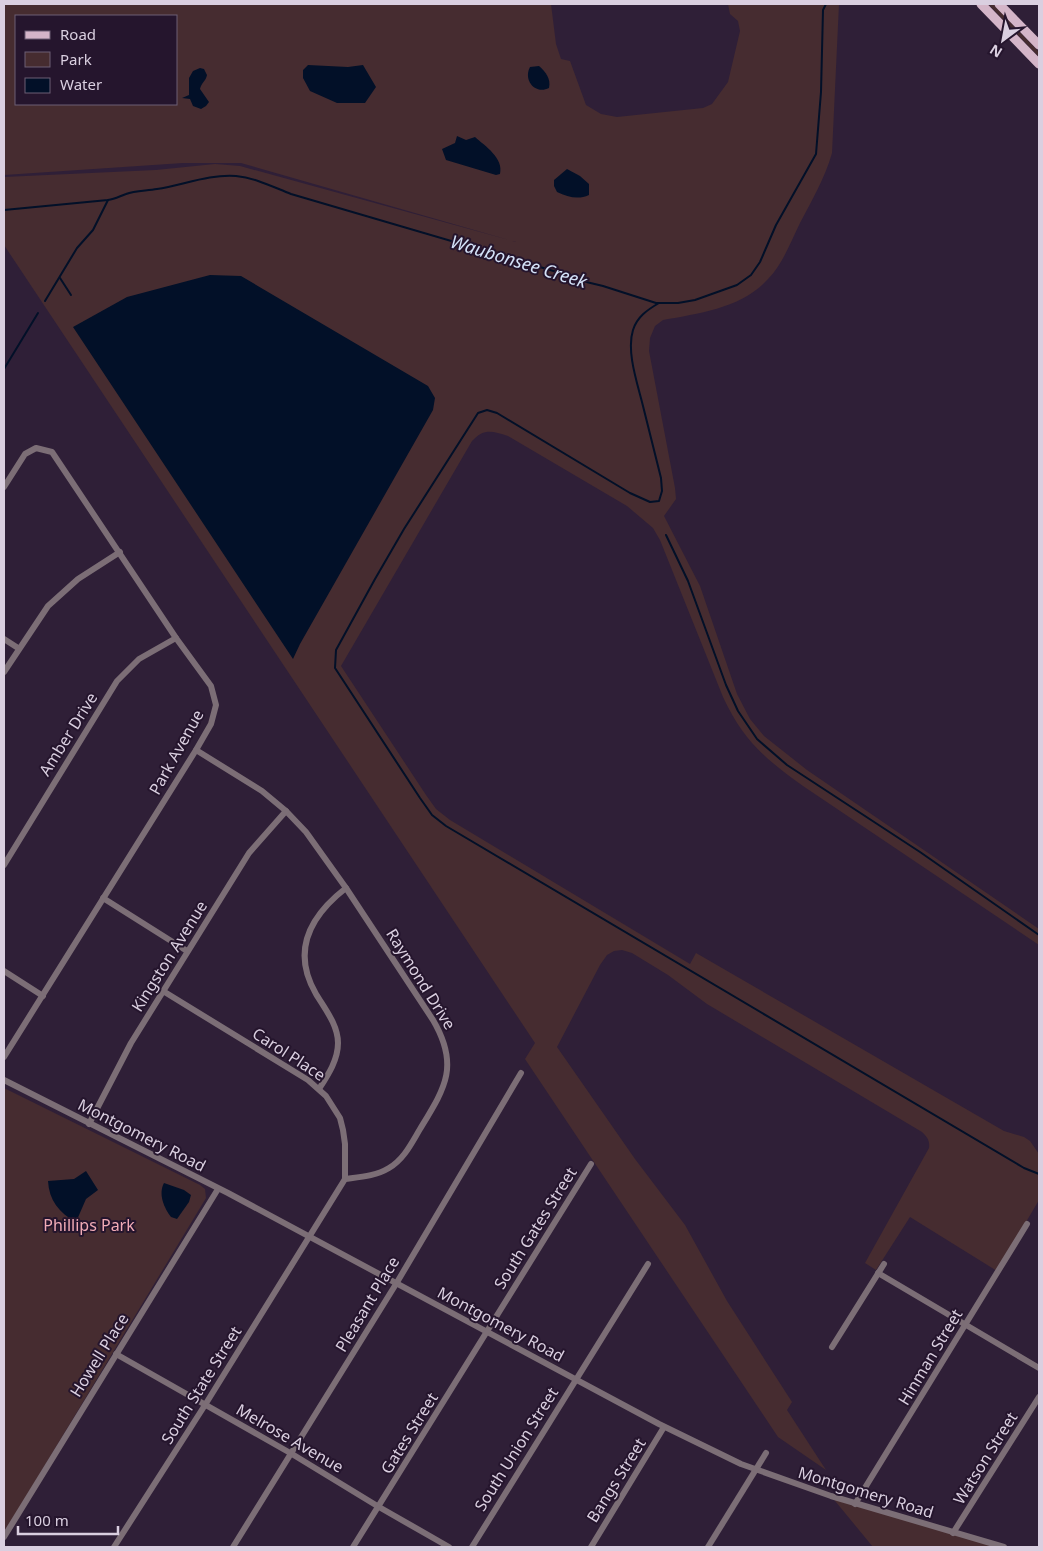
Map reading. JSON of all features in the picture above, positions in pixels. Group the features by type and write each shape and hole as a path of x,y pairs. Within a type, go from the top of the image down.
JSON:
{"main road":[{"path":"981,4 1039,64"},
{"path":"999,4 1039,45"}],"street":[{"name":"Park Avenue","path":"4,487 24,454 36,448 52,452 176,638 212,686 216,705 211,724 196,750 4,1057"},
{"path":"4,672 18,648 48,606 78,579 120,552"},
{"name":"Amber Drive","path":"4,865 117,681 139,659 176,638"},
{"path":"4,639 18,648"},
{"name":"Raymond Drive","path":"196,750 257,788 286,811 318,847 441,1033 446,1047 448,1065 444,1086 406,1153 398,1161 379,1173 345,1178"},
{"name":"Kingston Avenue","path":"89,1124 132,1043 249,853 286,811"},
{"path":"319,1089 334,1063 338,1044 337,1035 328,1014 308,980 304,955 306,942 315,919 332,899 346,888"},
{"path":"103,898 188,951"},
{"path":"4,971 43,996"},
{"name":"Carol Place","path":"163,991 300,1075 319,1089 334,1108 343,1130 345,1178"},
{"name":"Pleasant Place","path":"234,1547 396,1284 521,1073"},
{"name":"Montgomery Road","path":"4,1080 309,1236 664,1427 755,1470 855,1504 1004,1547"},
{"name":"South Gates Street","path":"487,1332 591,1164"},
{"path":"309,1236 345,1178"},
{"name":"Howell Place","path":"4,1537 218,1189"},
{"name":"Hinman Street","path":"855,1504 1027,1224"},
{"name":"South State Street","path":"114,1547 205,1405 309,1236"},
{"name":"South Union Street","path":"472,1547 648,1264"},
{"path":"832,1347 884,1264"},
{"path":"878,1272 1039,1368"},
{"name":"Gates Street","path":"354,1547 487,1332"},
{"name":"Melrose Avenue","path":"116,1354 292,1454 449,1547"},
{"name":"Watson Street","path":"953,1533 1039,1397"},
{"name":"Bangs Street","path":"590,1547 664,1427"},
{"path":"708,1547 766,1452"}],"green space":[{"path":"4,4 551,4 556,44 561,59 570,61 586,105 601,114 617,117 703,108 712,104 728,82 740,31 738,21 730,14 728,4 839,4 832,153 814,197 782,259 768,279 746,297 706,312 663,320 655,326 650,338 649,351 676,499 664,516 700,586 737,694 750,719 764,736 807,770 1039,929 1039,945 803,786 766,757 738,725 723,697 660,540 653,528 627,506 508,436 484,432 472,441 341,666 426,795 436,809 450,820 690,964 696,953 1004,1131 1024,1137 1030,1141 1039,1154 1039,1200 997,1271 910,1217 876,1270 865,1263 929,1148 929,1141 925,1135 707,1004 668,975 632,953 622,950 614,951 607,955 600,965 557,1047 635,1159 685,1225 727,1301 792,1402 787,1410 826,1470 778,1437 525,1059 535,1043 4,245 4,177 156,170 215,164 240,166 516,242 241,163 183,163 4,175"},
{"path":"988,4 993,4 1039,52 1039,57"},
{"name":"Phillips Park","path":"4,1088 200,1185 205,1189 206,1198 4,1533"},
{"path":"831,1496 1004,1547 873,1547"}],"water":[{"path":"308,65 348,67 363,65 376,87 365,103 337,103 310,91 303,78 303,70"},
{"path":"539,66 544,71 549,82 549,88 544,90 535,88 528,77 530,67"},
{"path":"200,68 204,69 207,75 200,89 209,102 201,109 193,106 190,99 182,98 189,95 189,78 193,71"},
{"path":"457,136 466,140 475,137 488,148 499,163 500,174 496,175 446,160 442,149 455,143"},
{"path":"567,169 580,176 589,184 589,195 573,197 557,192 554,180"},
{"path":"210,275 241,276 428,386 435,398 433,410 293,659 73,327 127,297"},
{"path":"86,1171 98,1190 86,1199 76,1222 56,1205 50,1194 48,1181 74,1179"},
{"path":"164,1183 184,1190 191,1195 189,1202 177,1219 171,1217 164,1205 162,1187"}],"waterway":[{"name":"Waubonsee Creek","path":"4,210 108,200 133,192 153,190 196,180 236,176 656,303 678,303 695,300 737,285 751,275 760,262 776,225 816,154 821,92 823,10 826,4"},
{"path":"45,301 77,248 93,230 108,200"},
{"path":"60,278 71,295"},
{"path":"659,303 637,321 631,339 636,379 661,478 662,491 659,501 650,502 630,493 497,413 487,410 478,413 404,529 375,579 336,650 335,668 420,798 432,815 446,826 1024,1168 1039,1174"},
{"path":"4,369 38,313"},
{"path":"666,535 688,581 726,685 738,711 757,739 787,765 920,852 1039,935"}]}
